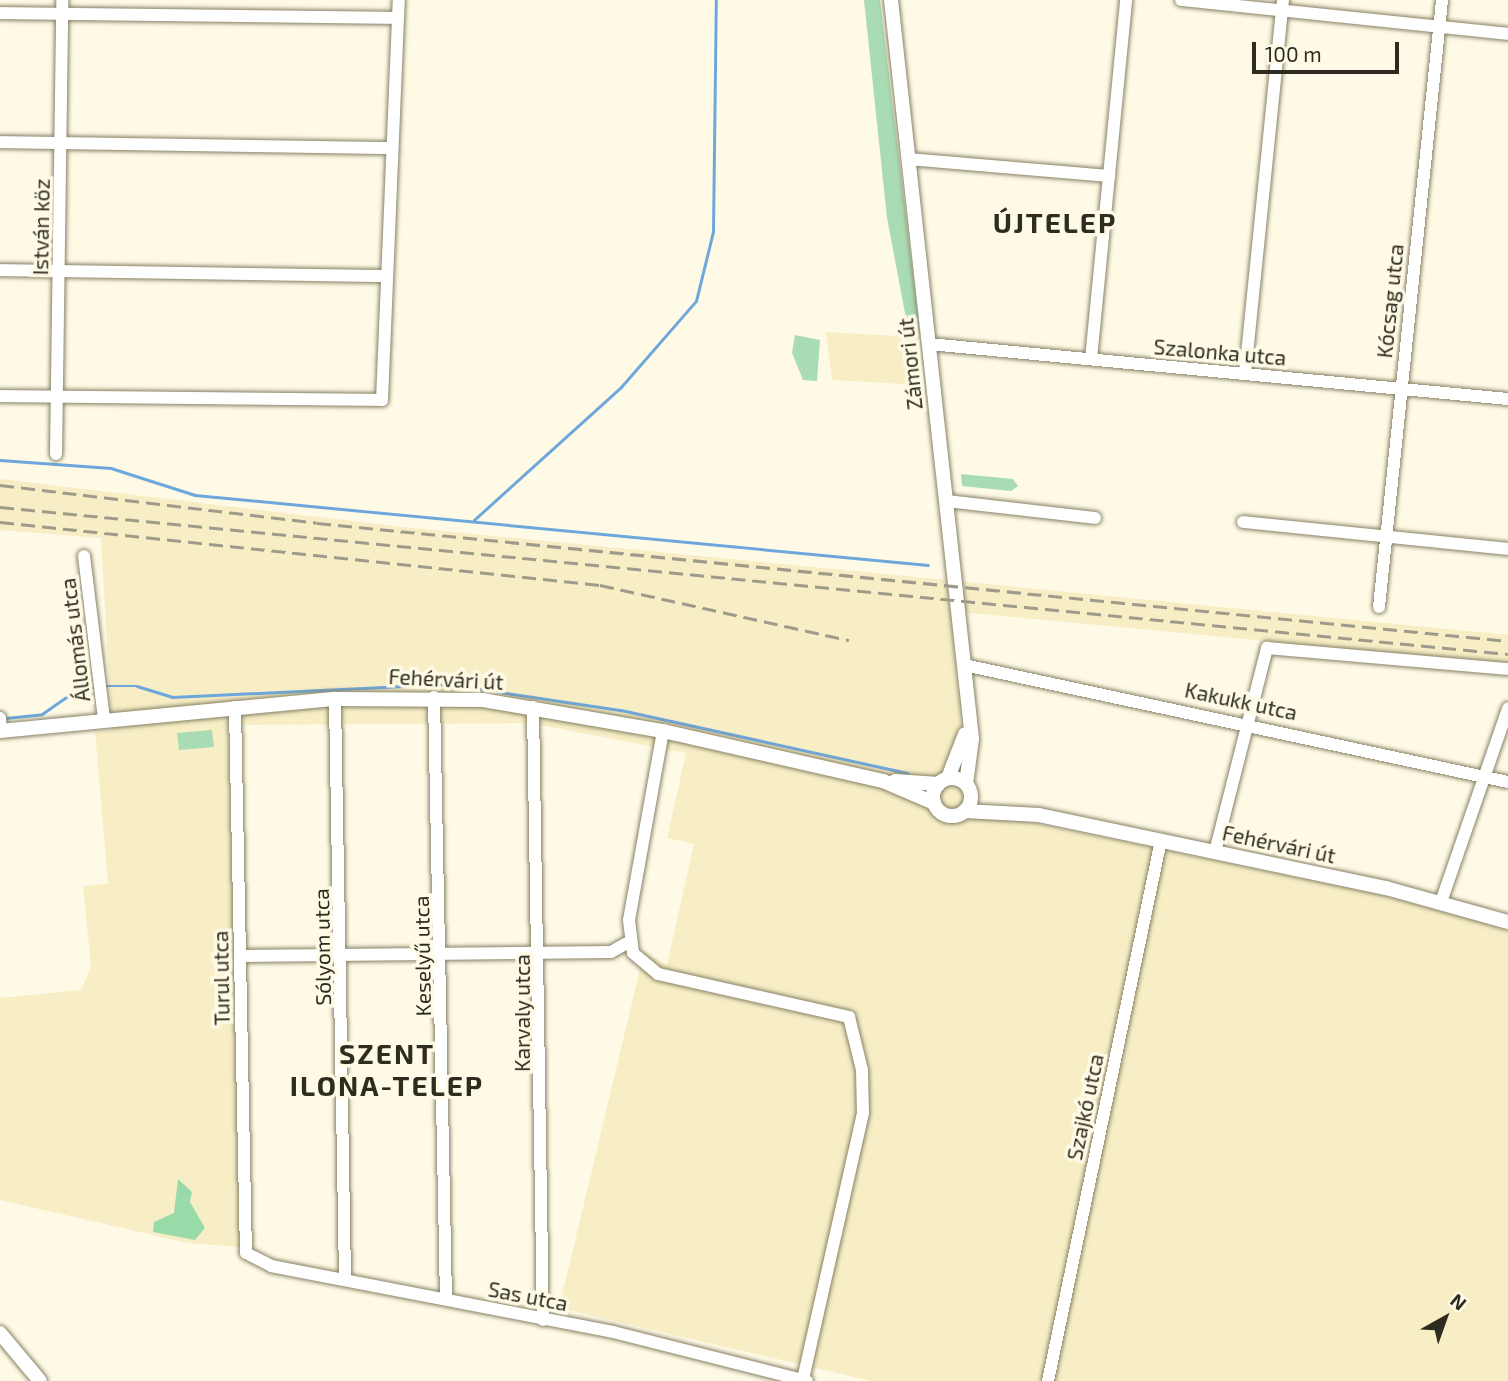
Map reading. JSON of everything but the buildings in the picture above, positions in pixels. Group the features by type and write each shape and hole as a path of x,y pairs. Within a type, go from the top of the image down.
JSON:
{"main road":[{"name":"Zámori út","path":"891,0 970,723 965,811"},
{"name":"Fehérvári út","path":"0,726 104,720 335,699 434,697 533,707 663,731 883,781 934,803 948,815 965,811 1040,815 1441,902 1508,922"},
{"name":"Zámori út","path":"934,803 970,723"},
{"name":"Fehérvári út","path":"883,781 943,781 1040,815"},
{"path":"0,1333 40,1381"}],"street":[{"name":"István köz","path":"56,454 62,0"},
{"path":"0,396 382,400 398,0"},
{"path":"1091,359 1126,0"},
{"path":"1181,0 1282,5 1508,34"},
{"name":"Kócsag utca","path":"1379,607 1442,0"},
{"path":"1245,374 1282,5"},
{"path":"0,13 398,18"},
{"path":"0,142 392,148"},
{"path":"908,159 1108,176"},
{"path":"0,270 386,276"},
{"name":"Szalonka utca","path":"929,344 1508,399"},
{"path":"946,501 1096,519"},
{"path":"1243,522 1508,549"},
{"name":"Állomás utca","path":"84,556 104,720"},
{"path":"1214,852 1262,653 1273,647 1508,669"},
{"name":"Kakukk utca","path":"964,664 1245,721 1487,774 1508,782"},
{"name":"Keselyű utca","path":"434,697 442,953 446,1299"},
{"name":"Sólyom utca","path":"335,699 345,1279"},
{"name":"Turul utca","path":"235,707 244,1249"},
{"name":"Karvaly utca","path":"533,707 541,950 543,1320"},
{"path":"1441,902 1508,708"},
{"path":"663,731 629,942 640,962 658,974 849,1017 864,1106 805,1380"},
{"name":"Szajkó utca","path":"1048,1381 1161,840"},
{"path":"240,956 541,950 611,952 629,942"},
{"name":"Sas utca","path":"244,1249 271,1266 446,1299 805,1380"}],"shaded area":[{"path":"826,332 917,337 922,385 832,380"},
{"path":"0,479 403,527 1508,635 1508,664 951,611 968,810 1440,907 1508,931 1508,1381 871,1381 559,1308 644,952 667,965 694,844 667,838 686,753 530,723 228,725 241,1247 188,1243 0,1200 0,998 81,990 91,967 83,886 108,884 95,732 112,730 101,538 0,530"}],"green space":[{"path":"864,0 880,0 920,334 909,334 887,218"},
{"path":"795,335 820,340 817,381 803,380 792,353"},
{"path":"961,474 1013,479 1018,486 1011,491 962,486"},
{"path":"212,730 214,747 179,750 177,733"},
{"path":"178,1179 192,1192 190,1202 205,1228 195,1240 153,1232 154,1222 174,1213"}],"waterway":[{"path":"474,520 621,387 696,301 713,232 716,0"},
{"path":"0,460 111,468 195,495 928,565"},
{"path":"106,686 137,686 172,697 446,684 621,710 907,773"},
{"path":"6,718 42,714 75,691 95,687"}],"railway":[{"path":"0,485 317,523 1508,641"},
{"path":"0,507 1508,654"},
{"path":"0,522 600,585 849,640"}],"district":[{"name":"ÚJTELEP","path":"1055,222"},
{"name":"SZENT ILONA-TELEP","path":"387,1069"}]}
